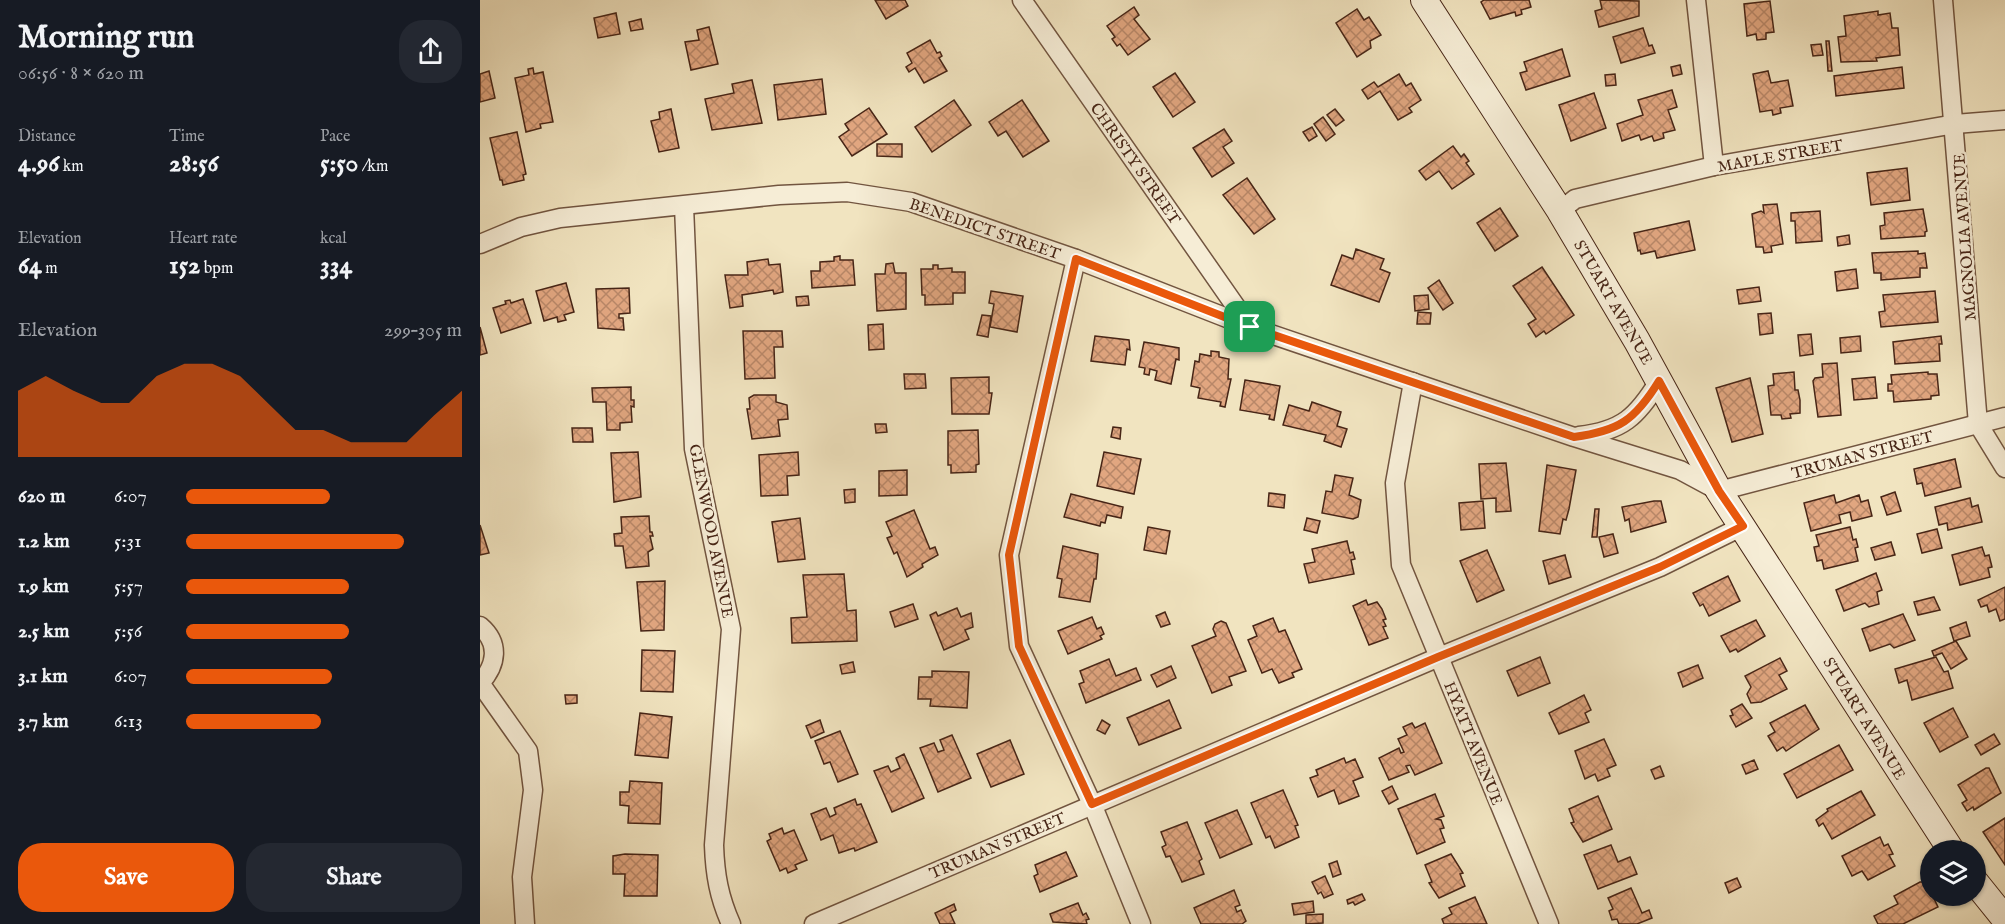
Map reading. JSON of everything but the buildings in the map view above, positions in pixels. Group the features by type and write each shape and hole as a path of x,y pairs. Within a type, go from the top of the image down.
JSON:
{"street":[{"name":"CHRISTY STREET","path":"1022,0 1250,327"},
{"name":"STUART AVENUE","path":"1424,0 1560,211 1659,381 1719,491 1945,840"},
{"path":"1696,0 1714,166"},
{"name":"MAGNOLIA AVENUE","path":"1943,0 1978,424 2005,468"},
{"name":"MAPLE STREET","path":"1560,211 1575,199 1714,166 1955,124 2005,120"},
{"name":"BENEDICT STREET","path":"480,244 539,222 814,192 875,195 945,212 1076,259 1250,327 1574,437 1680,470 1719,491"},
{"name":"GLENWOOD AVENUE","path":"684,206 694,449 730,629 714,845 715,877 720,899 731,924"},
{"path":"1076,259 1009,555 1019,646 1092,804 1142,924"},
{"name":"BENEDICT STREET","path":"1574,437 1599,434 1629,420 1643,407 1659,381"},
{"name":"HYATT AVENUE","path":"1413,382 1395,483 1401,565 1549,924"},
{"name":"TRUMAN STREET","path":"1719,491 2005,417"},
{"name":"TRUMAN STREET","path":"814,924 1438,657 1660,567 1743,526"},
{"path":"480,626 487,632 494,645 495,659 490,672 480,683 528,751 533,790 522,877 525,924"},
{"path":"1986,895 2005,919"}],"route":[{"path":"1076,259 1250,327 1574,437 1611,430 1635,416 1659,381 1719,491 1743,526 1660,567 1438,657 1092,804 1019,646 1009,555 1076,259"}]}
